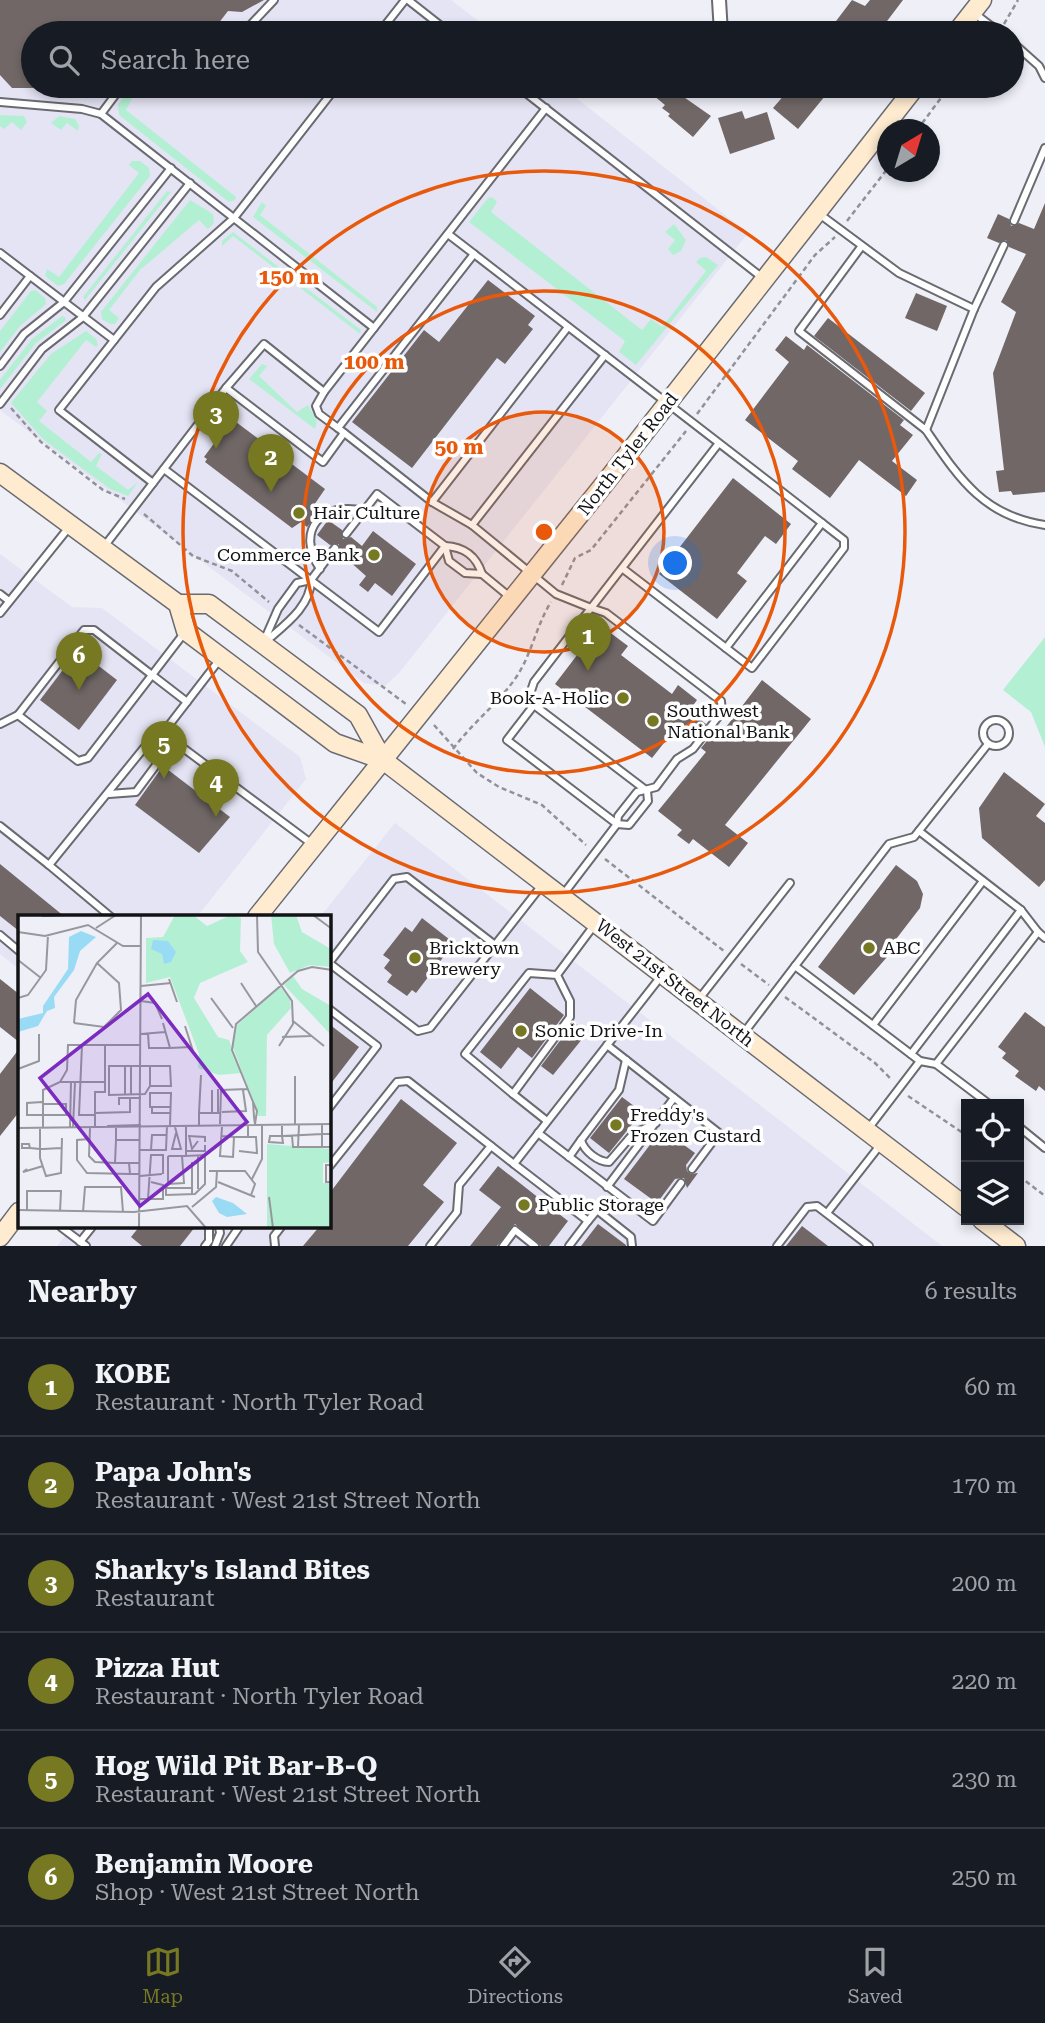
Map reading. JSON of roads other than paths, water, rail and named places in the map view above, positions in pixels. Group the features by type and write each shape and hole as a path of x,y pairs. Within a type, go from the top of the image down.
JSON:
{"main road":[{"path":"965,21 977,6"},
{"name":"North Tyler Road","path":"262,915 314,846 668,404 907,98"},
{"path":"0,473 178,604 186,631"},
{"name":"West 21st Street North","path":"178,604 209,604 358,715 383,760"},
{"name":"West 21st Street North","path":"186,631 335,743 383,760 961,1203"},
{"path":"0,1237 18,1213"},
{"path":"989,1225 1016,1246"}],"street":[{"path":"719,0 720,21"}],"lane":[{"path":"254,21 274,0"},
{"path":"389,21 406,0 434,21"},
{"path":"977,6 990,21"},
{"path":"1024,53 1039,66 1045,78"},
{"path":"101,114 113,98"},
{"path":"153,483 59,410 156,287 234,218 328,98"},
{"path":"533,98 765,280"},
{"path":"0,102 82,109 101,114 374,328"},
{"path":"546,108 324,392 316,406 320,414 341,431 432,502 472,524 556,594 606,613 721,701 722,712 693,749 677,759 656,787 637,792 618,816 617,824 562,897"},
{"path":"1014,221 1045,148"},
{"path":"0,366 24,334 64,302 171,168"},
{"path":"1,403 42,349 83,317 190,183"},
{"path":"818,213 899,273 974,309"},
{"path":"448,234 844,540 844,548 752,668 622,568"},
{"path":"926,430 974,309 1004,245"},
{"path":"861,247 799,331 926,430 962,482 1001,513 1021,522 1045,525"},
{"path":"0,253 114,340"},
{"path":"226,388 323,462 341,431 474,254"},
{"path":"0,315 30,276"},
{"path":"432,502 568,327"},
{"path":"103,548 226,388 264,344 324,392"},
{"path":"472,524 605,355"},
{"path":"534,705 507,740 617,824 629,825 648,801 647,791 534,705 530,694 534,682 719,443"},
{"path":"164,469 379,632 444,546"},
{"path":"346,534 377,494 444,546 449,561 465,573 482,574"},
{"path":"320,569 309,551 309,533 324,514 344,506 364,511"},
{"path":"726,648 822,523"},
{"path":"0,613 72,525"},
{"path":"444,546 460,547 478,560 482,574 513,599"},
{"path":"263,644 278,609 297,583 311,580 335,548"},
{"path":"263,644 291,619 311,593 311,580"},
{"path":"0,594 9,601"},
{"path":"0,724 18,715 84,629 94,630 187,702"},
{"path":"18,715 78,761 88,758 186,631"},
{"path":"48,865 109,794 152,738 163,733 222,657"},
{"path":"995,720 1005,723 1010,732 1007,742 998,747 988,744 983,735 986,725 995,720"},
{"path":"163,733 314,846"},
{"path":"109,794 136,792 174,741"},
{"path":"742,1035 889,844 915,837 988,744"},
{"path":"0,825 109,915"},
{"path":"919,831 1021,910 1045,938"},
{"path":"331,960 394,879 407,877 495,945"},
{"path":"873,1025 983,881"},
{"path":"331,965 418,1031 430,1028 543,883"},
{"path":"698,1001 790,883"},
{"path":"911,1054 1021,910"},
{"path":"557,975 596,923"},
{"path":"936,1064 1038,932"},
{"path":"0,935 18,950"},
{"path":"795,965 920,1061 936,1064 982,1099"},
{"path":"547,1121 465,1054 529,973 557,975"},
{"path":"514,1164 663,974"},
{"path":"513,1094 570,1017 570,1001 557,975"},
{"path":"331,1011 377,1046 331,1105"},
{"path":"607,1045 719,1133 692,1169"},
{"path":"569,1157 619,1090 626,1059"},
{"path":"867,1131 920,1061"},
{"path":"331,1164 397,1082 408,1081 588,1221"},
{"path":"607,1187 674,1098"},
{"path":"581,1140 589,1152 602,1162 609,1162 634,1134 656,1123"},
{"path":"1024,1131 1045,1147"},
{"path":"538,1133 653,1222 681,1183"},
{"path":"827,1213 882,1142"},
{"path":"430,1246 457,1212 460,1185 491,1146"},
{"path":"777,1246 807,1208 817,1206 869,1246"},
{"path":"569,1246 597,1210 631,1237 632,1246"},
{"path":"62,1228 83,1244 91,1228"},
{"path":"205,1246 209,1241 209,1228"},
{"path":"215,1246 219,1228"},
{"path":"226,1246 238,1228"},
{"path":"275,1246 274,1236 280,1228"},
{"path":"503,1246 515,1230 535,1246"}],"place":[{"name":"Sharky's Island Bites","path":"216,449"},
{"name":"Papa John's","path":"271,492"},
{"name":"Hair Culture","path":"299,513"},
{"name":"Commerce Bank","path":"374,555"},
{"name":"KOBE","path":"588,671"},
{"name":"Benjamin Moore","path":"79,690"},
{"name":"Book-A-Holic","path":"623,698"},
{"name":"Southwest National Bank","path":"653,721"},
{"name":"Hog Wild Pit Bar-B-Q","path":"164,779"},
{"name":"Pizza Hut","path":"216,817"},
{"name":"ABC","path":"869,948"},
{"name":"Bricktown Brewery","path":"415,958"},
{"name":"Sonic Drive-In","path":"521,1031"},
{"name":"Freddy's Frozen Custard","path":"616,1125"},
{"name":"Public Storage","path":"524,1205"}]}
